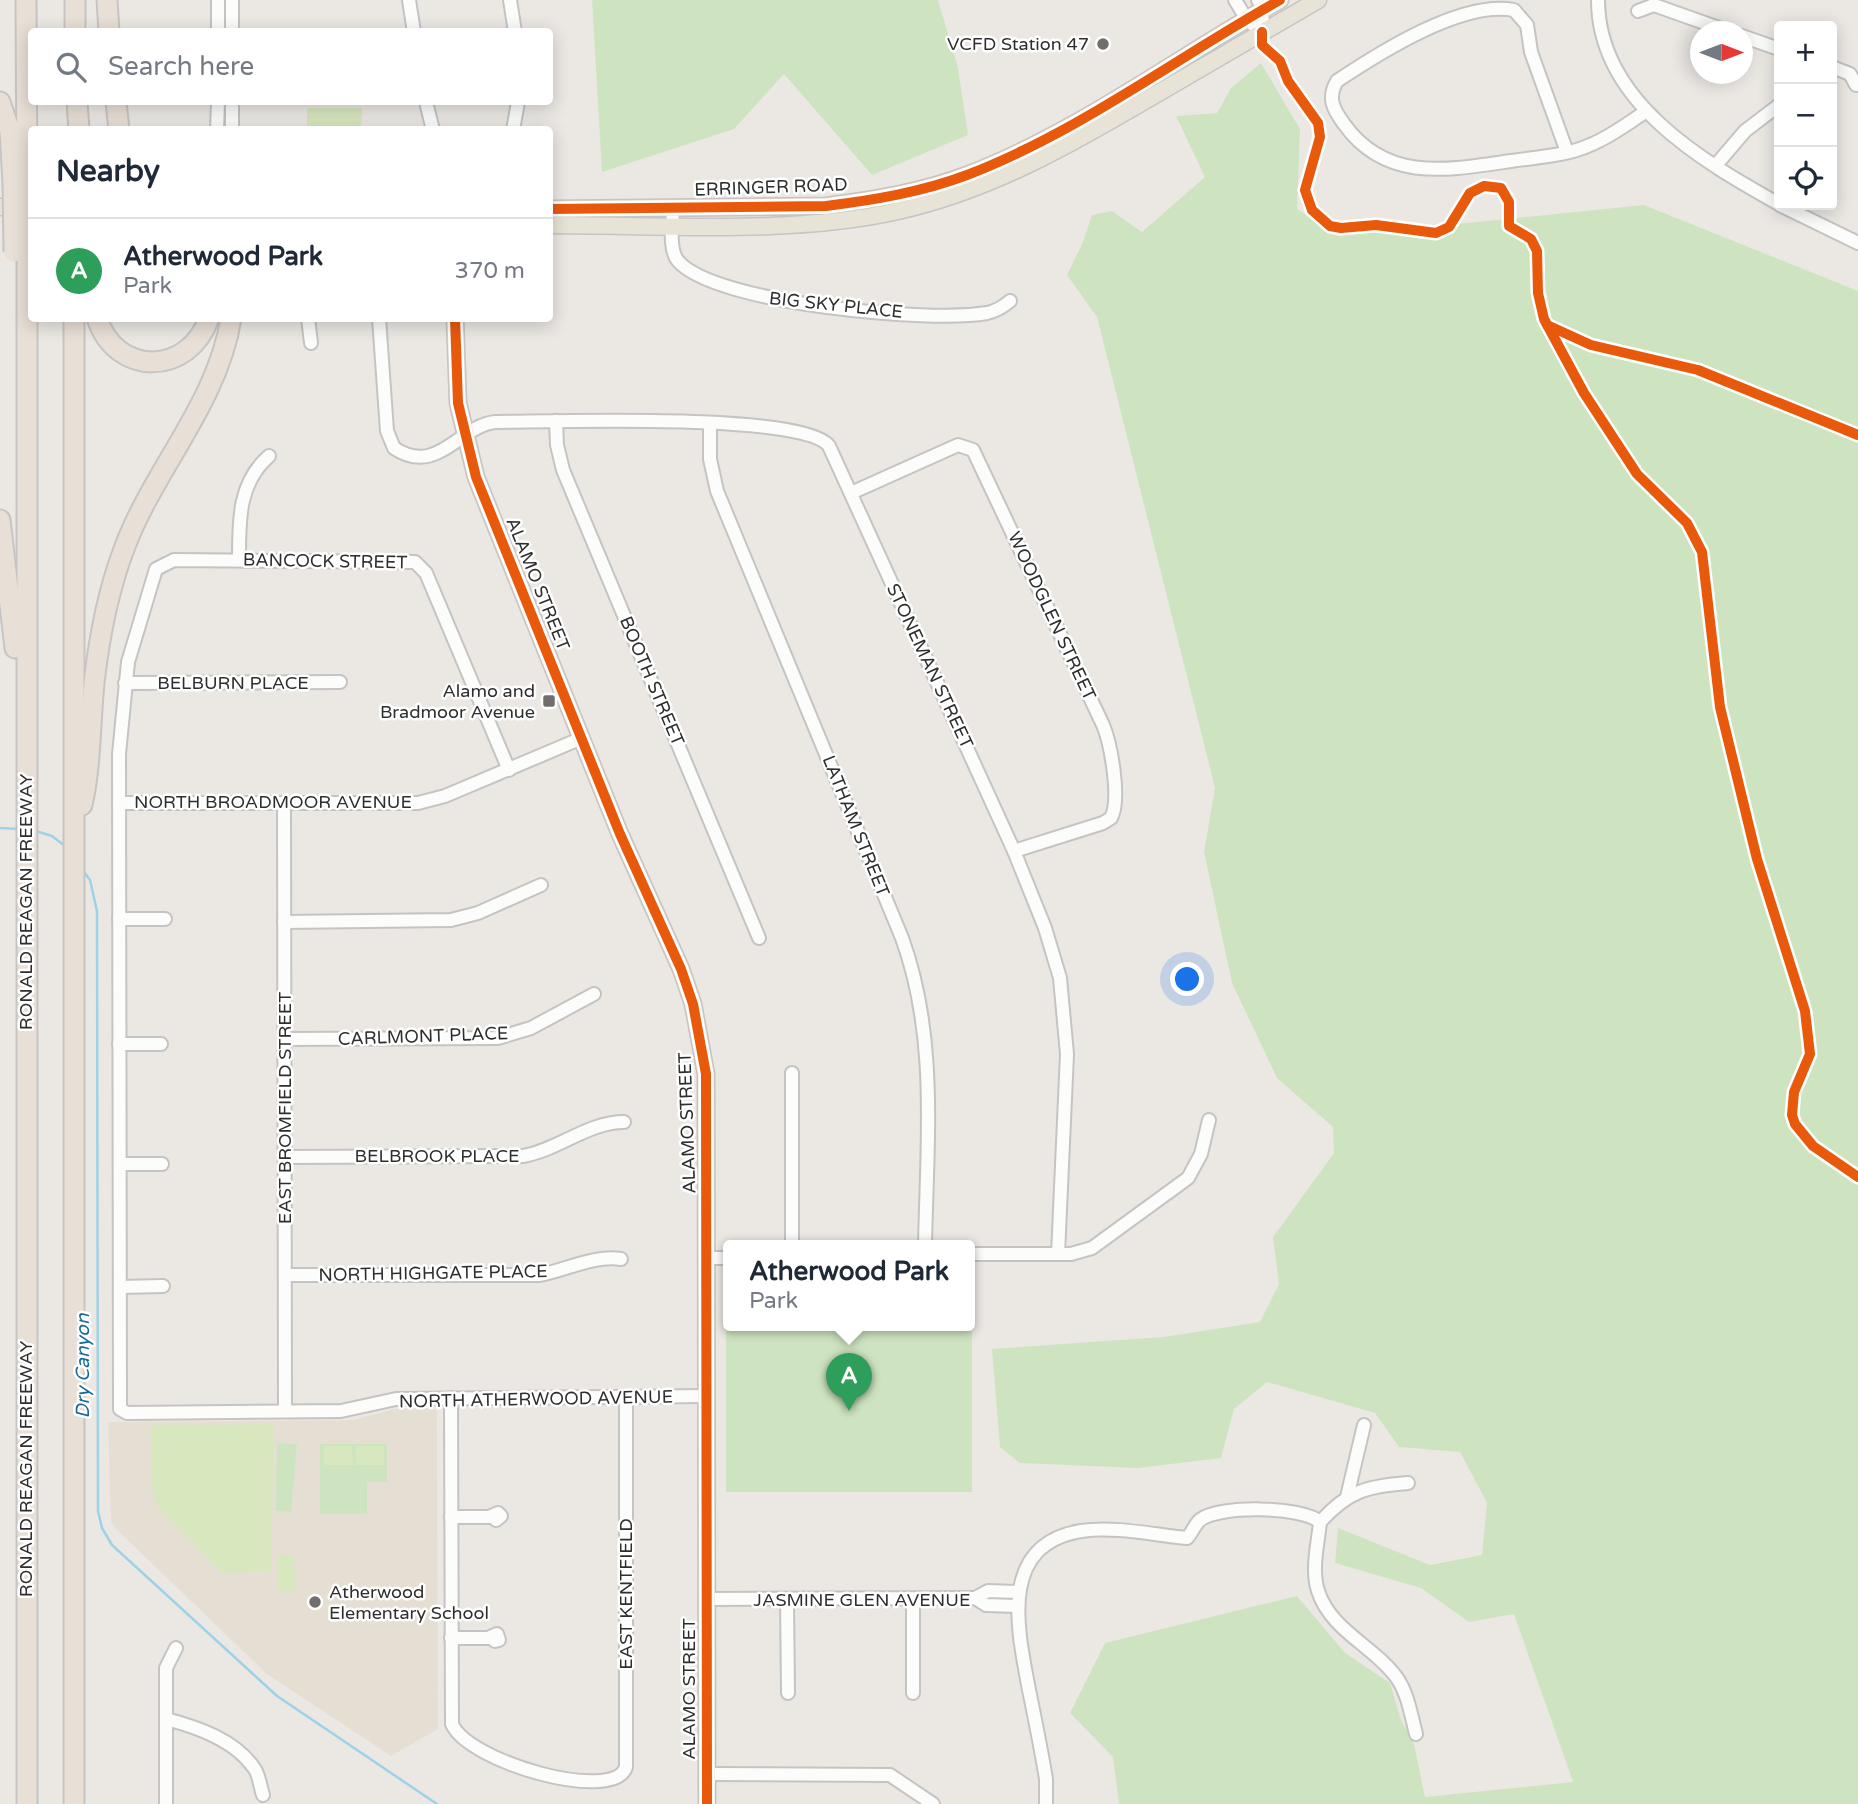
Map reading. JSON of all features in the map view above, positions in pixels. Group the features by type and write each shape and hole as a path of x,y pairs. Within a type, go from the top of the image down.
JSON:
{"highway":[{"path":"20,183 26,0"},
{"path":"75,0 75,28"},
{"path":"107,0 110,28"},
{"path":"0,102 10,131 20,183"},
{"path":"76,105 77,126"},
{"path":"116,105 118,126"},
{"name":"RONALD REAGAN FREEWAY","path":"20,183 26,351 27,1804"},
{"path":"74,1804 75,322"},
{"path":"98,322 100,330 115,348 148,362 161,362 189,351 198,342 207,322"},
{"path":"74,840 87,780 99,656 107,608 124,549 143,506 216,371 230,322"},
{"path":"0,520 25,751"}],"main road":[{"name":"ERRINGER ROAD","path":"553,225 837,204 904,193 965,176 1050,138 1247,20 1261,5 1280,0"},
{"name":"ERRINGER ROAD","path":"553,209 673,217 827,222 896,212 967,192 1063,149 1318,0"},
{"path":"0,207 28,207"},
{"path":"0,226 28,226"},
{"name":"ALAMO STREET","path":"455,322 458,403 476,477 582,738 681,969 696,1016 706,1074 707,1804"}],"street":[{"path":"218,0 218,28"},
{"path":"232,0 232,28"},
{"path":"408,0 413,28"},
{"path":"510,0 514,28"},
{"path":"1235,0 1247,20 1262,32"},
{"path":"1598,0 1607,47 1630,92 1645,112 1716,165 1774,200"},
{"path":"1261,5 1262,32"},
{"path":"1638,11 1654,5 1699,21"},
{"path":"1567,152 1531,52 1527,25 1514,10 1486,10 1419,32 1337,80 1333,88 1333,108 1348,130 1362,144 1396,164 1435,171 1567,152 1606,138 1645,112"},
{"path":"1753,40 1774,47"},
{"path":"1837,69 1850,74 1856,85"},
{"path":"218,105 218,126"},
{"path":"232,105 232,126"},
{"path":"427,105 432,126"},
{"path":"514,126 517,105"},
{"path":"1716,165 1745,131 1774,109"},
{"path":"1792,210 1858,243"},
{"name":"BIG SKY PLACE","path":"673,217 675,255 684,266 708,279 772,300 825,307 939,315 990,313 1010,301"},
{"path":"308,322 311,343"},
{"name":"STONEMAN STREET","path":"379,322 387,431 394,448 407,454 434,454 445,451 483,423 556,421 768,427 819,437 829,446 1014,851 1045,928 1064,1005 1067,1054 1058,1254"},
{"name":"BOOTH STREET","path":"556,421 557,445 563,470 759,938"},
{"name":"LATHAM STREET","path":"710,424 710,459 717,491 902,938 919,990 928,1071 925,1240"},
{"name":"WOODGLEN STREET","path":"850,493 958,445 973,450 1108,737 1115,801 1111,818 1014,851"},
{"path":"239,560 239,516 245,492 255,468 269,456"},
{"name":"BANCOCK STREET","path":"125,683 132,642 152,578 156,569 174,560 407,561 422,566 509,770"},
{"name":"BELBURN PLACE","path":"125,683 340,682"},
{"path":"125,683 118,754 120,1287 163,1286"},
{"name":"NORTH BROADMOOR AVENUE","path":"118,803 418,803 444,796 582,738"},
{"name":"EAST BROMFIELD STREET","path":"284,804 285,1411"},
{"path":"284,922 451,920 478,913 541,885"},
{"path":"119,919 165,919"},
{"name":"CARLMONT PLACE","path":"285,1039 498,1038 531,1028 594,994"},
{"path":"119,1044 161,1044"},
{"path":"792,1073 792,1240"},
{"path":"975,1254 1058,1254 1092,1248 1179,1188 1196,1167 1209,1120"},
{"name":"BELBROOK PLACE","path":"285,1157 523,1156 554,1148 602,1124 624,1122"},
{"path":"120,1164 162,1164"},
{"name":"NORTH HIGHGATE PLACE","path":"285,1275 539,1275 564,1270 597,1258 621,1259"},
{"path":"706,1258 723,1258"},
{"name":"NORTH ATHERWOOD AVENUE","path":"120,1287 119,1405 127,1413 341,1411 396,1399 706,1396"},
{"path":"451,1398 451,1638 488,1638 497,1634 500,1637 495,1641"},
{"name":"EAST KENTFIELD","path":"451,1638 451,1715 455,1732 511,1771 534,1782 569,1790 614,1787 620,1782 626,1768 626,1398"},
{"path":"1347,1497 1364,1425"},
{"path":"1408,1483 1378,1485 1347,1497 1320,1522 1315,1573 1324,1605 1347,1634 1396,1678 1409,1704 1416,1734"},
{"path":"1046,1804 1046,1779 1016,1624 1019,1592 1031,1564 1045,1545 1065,1535 1095,1530 1187,1538 1200,1520 1213,1514 1267,1509 1297,1510 1320,1522"},
{"path":"451,1517 489,1517 498,1513 500,1519 496,1520"},
{"path":"975,1598 988,1591 1019,1592"},
{"name":"JASMINE GLEN AVENUE","path":"706,1599 975,1598 986,1605 1016,1606"},
{"path":"787,1600 788,1693"},
{"path":"913,1600 913,1693"},
{"path":"166,1804 166,1668 176,1648"},
{"path":"166,1719 201,1730 234,1749 255,1769 263,1795"},
{"path":"706,1774 890,1774 931,1804"}],"shaded area":[{"name":"Atherwood Elementary School","path":"431,1408 437,1411 438,1729 391,1756 267,1674 117,1530 111,1521 108,1422 353,1420 394,1409"}],"green space":[{"path":"592,0 938,0 958,68 968,135 872,175 784,74 734,129 602,172"},
{"path":"1261,63 1300,129 1297,209 1338,236 1644,205 1858,291 1858,1804 1119,1804 1113,1757 1070,1713 1105,1643 1297,1596 1345,1653 1390,1683 1401,1720 1414,1744 1425,1797 1573,1782 1514,1614 1469,1622 1421,1588 1335,1563 1338,1528 1430,1565 1482,1555 1487,1503 1460,1452 1399,1447 1375,1413 1267,1382 1234,1409 1221,1458 1138,1468 1020,1463 1000,1447 992,1349 1163,1337 1260,1322 1279,1284 1273,1237 1334,1153 1333,1127 1277,1078 1232,983 1204,852 1215,788 1097,317 1067,275 1092,215 1112,211 1142,232 1205,177 1176,116 1217,113 1231,88"},
{"path":"307,108 362,108 361,126 307,126"},
{"path":"726,1331 972,1331 972,1492 726,1492"},
{"path":"274,1424 271,1571 222,1573 157,1506 152,1487 152,1425"},
{"path":"277,1443 297,1444 291,1512 276,1511"},
{"path":"320,1444 387,1444 387,1482 367,1482 367,1514 320,1514"},
{"path":"324,1446 352,1446 353,1465 324,1465"},
{"path":"356,1446 384,1446 384,1465 356,1465"},
{"path":"277,1555 294,1555 295,1591 277,1591"}],"waterway":[{"name":"Dry Canyon","path":"0,828 19,829"},
{"name":"Dry Canyon","path":"36,831 52,836 66,847"},
{"name":"Dry Canyon","path":"82,869 90,880 97,911 98,1511 102,1528 112,1545 277,1696 437,1804"}],"cycle path":[{"path":"553,209 826,206 933,186 967,175 1049,138 1280,0"},
{"path":"1262,32 1262,45 1280,61 1288,81 1318,123 1320,137 1305,190 1312,210 1330,226 1341,228 1376,225 1436,233 1449,227 1470,193 1484,186 1501,188 1509,202 1509,226 1531,239 1537,251 1538,293 1544,319 1584,393 1637,474 1687,523 1702,552 1720,707 1757,859 1805,1011 1810,1054 1794,1092 1792,1115 1795,1124 1813,1146 1858,1177"},
{"path":"455,322 458,403 476,477 620,834 681,969 693,1004 706,1074 707,1804"},
{"path":"1547,325 1591,345 1698,370 1858,435"}],"place":[{"name":"VCFD Station 47","path":"1103,44"},
{"name":"Alamo and Bradmoor Avenue","path":"549,701"},
{"name":"Atherwood Park","path":"849,1411"},
{"name":"Atherwood Elementary School","path":"315,1602"}]}
